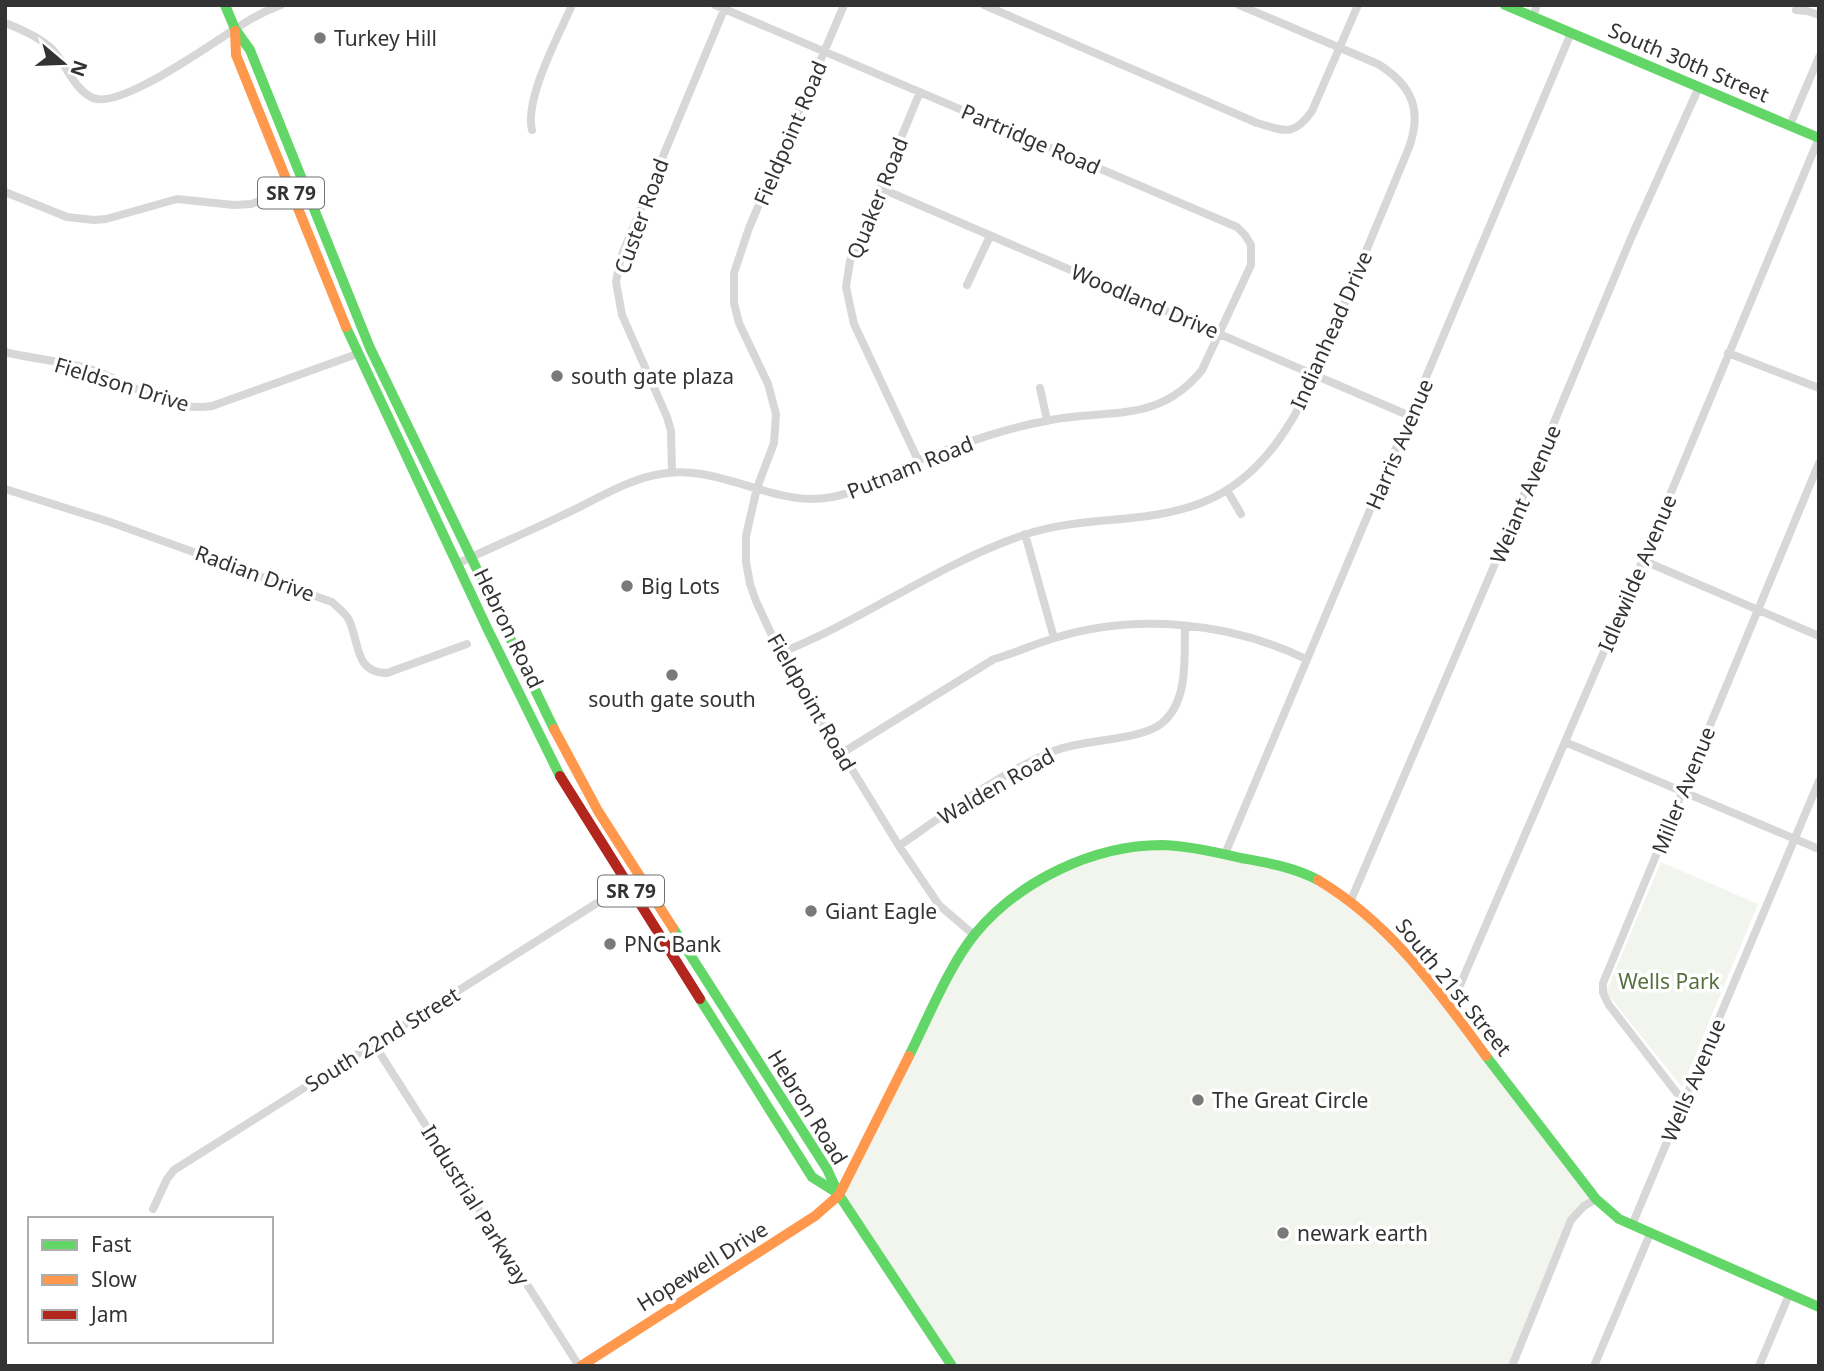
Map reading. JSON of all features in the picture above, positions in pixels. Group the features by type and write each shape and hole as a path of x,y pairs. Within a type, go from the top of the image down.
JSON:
{"main road":[{"name":"Hebron Road","path":"225,5 235,29 250,50 370,348 450,520 577,776 816,1152 839,1195 952,1366"},
{"name":"South 30th Street","path":"1505,5 1819,138"},
{"name":"Hebron Road","path":"235,29 236,55 357,354 524,704 572,796 812,1177 839,1195"},
{"path":"572,796 582,802 621,863 639,874"},
{"name":"South 21st Street","path":"839,1195 943,988 974,935 1003,906 1046,877 1084,859 1127,849 1170,845 1202,847 1293,868 1351,900 1382,928 1451,1006 1485,1055 1596,1199 1609,1212 1650,1234 1819,1307"},
{"path":"628,887 646,897 676,943 684,946"},
{"name":"Hopewell Drive","path":"580,1366 815,1216 839,1195"}],"street":[{"path":"5,23 46,44 87,94 102,100 112,99 144,85 260,13 281,5"},
{"path":"532,130 530,114 534,94 572,5"},
{"name":"Partridge Road","path":"716,5 1240,229 1251,245 1252,260 1218,333"},
{"name":"Fieldpoint Road","path":"844,5 749,228 734,273 734,303 739,323 768,384 776,414 774,443 757,488 746,536 746,562 750,584 780,653 809,704 939,905 974,935"},
{"path":"984,5 1257,122 1284,131 1304,124 1312,111 1358,5"},
{"name":"Indianhead Drive","path":"780,653 810,641 944,569 1026,534 1100,520 1161,514 1203,502 1227,490 1250,473 1290,423 1315,374 1415,131 1416,114 1403,83 1378,64 1238,5"},
{"path":"1532,17 1538,5"},
{"name":"Custer Road","path":"672,471 671,430 622,315 617,296 617,272 632,228 725,7"},
{"path":"1796,10 1819,15"},
{"name":"Harris Avenue","path":"1225,854 1571,33"},
{"path":"1790,125 1819,57"},
{"name":"Weiant Avenue","path":"1351,900 1631,238 1699,87"},
{"name":"Quaker Road","path":"918,460 854,324 846,287 850,261 920,92"},
{"name":"Idlewilde Avenue","path":"1451,1006 1819,138"},
{"name":"Woodland Drive","path":"880,188 1410,416"},
{"path":"5,191 67,217 94,220 177,199 234,205 251,204 290,191"},
{"path":"967,285 990,236"},
{"name":"Putnam Road","path":"457,564 542,526 623,485 672,471 696,473 810,499 849,494 918,460 972,441 1047,420 1119,413 1158,405 1190,385 1202,370 1218,333"},
{"name":"Fieldson Drive","path":"5,352 90,369 173,403 200,407 223,402 357,354"},
{"path":"1728,353 1819,388"},
{"path":"1040,388 1047,420"},
{"name":"Miller Avenue","path":"1683,1101 1609,1005 1602,990 1611,962 1819,463"},
{"name":"Radian Drive","path":"5,489 267,576 332,602 348,619 364,664 378,673 387,673 467,644"},
{"path":"1227,490 1241,514"},
{"path":"1026,534 1054,638"},
{"path":"1642,560 1819,636"},
{"path":"842,753 994,659 1054,638 1096,629 1135,625 1185,626 1251,638 1306,659"},
{"name":"Walden Road","path":"899,846 996,781 1056,750 1146,731 1162,723 1178,700 1182,683 1185,626"},
{"path":"1564,742 1819,849"},
{"name":"Wells Avenue","path":"1632,1225 1819,781"},
{"name":"South 22nd Street","path":"153,1209 174,1170 597,903 628,887"},
{"name":"Industrial Parkway","path":"374,1044 580,1366"},
{"path":"1512,1366 1572,1220 1584,1206 1596,1199"},
{"path":"1594,1366 1650,1234"},
{"path":"1759,1366 1789,1294"}],"green space":[{"path":"1170,845 1315,878 1385,931 1596,1199 1571,1220 1512,1366 952,1366 839,1195 957,962 1004,907 1084,859"},
{"name":"Wells Park","path":"1661,862 1758,904 1682,1087 1606,992"}],"traffic: fast":[{"path":"225,5 235,29 250,50 370,348 554,729"},
{"path":"1505,5 1819,138"},
{"path":"346,327 488,630 560,776"},
{"path":"909,1056 948,976 975,934 1013,898 1035,883 1084,859 1110,851 1162,845 1271,864 1318,880"},
{"path":"673,928 827,1169 839,1195 952,1366"},
{"path":"700,999 812,1177 839,1194"},
{"path":"1486,1056 1596,1199 1619,1219 1819,1307"}],"traffic: slow":[{"path":"235,31 236,55 346,327"},
{"path":"554,729 598,811 673,928"},
{"path":"1318,880 1344,897 1390,937 1430,982 1486,1056"},
{"path":"581,1366 815,1216 839,1195 909,1056"}],"traffic: jam":[{"path":"560,776 700,999"}],"place":[{"name":"Turkey Hill","path":"320,38"},
{"name":"south gate plaza","path":"557,376"},
{"name":"Big Lots","path":"627,586"},
{"name":"south gate south","path":"672,675"},
{"name":"Giant Eagle","path":"811,911"},
{"name":"PNC Bank","path":"610,944"},
{"name":"The Great Circle","path":"1198,1100"},
{"name":"newark earth","path":"1283,1233"}]}
